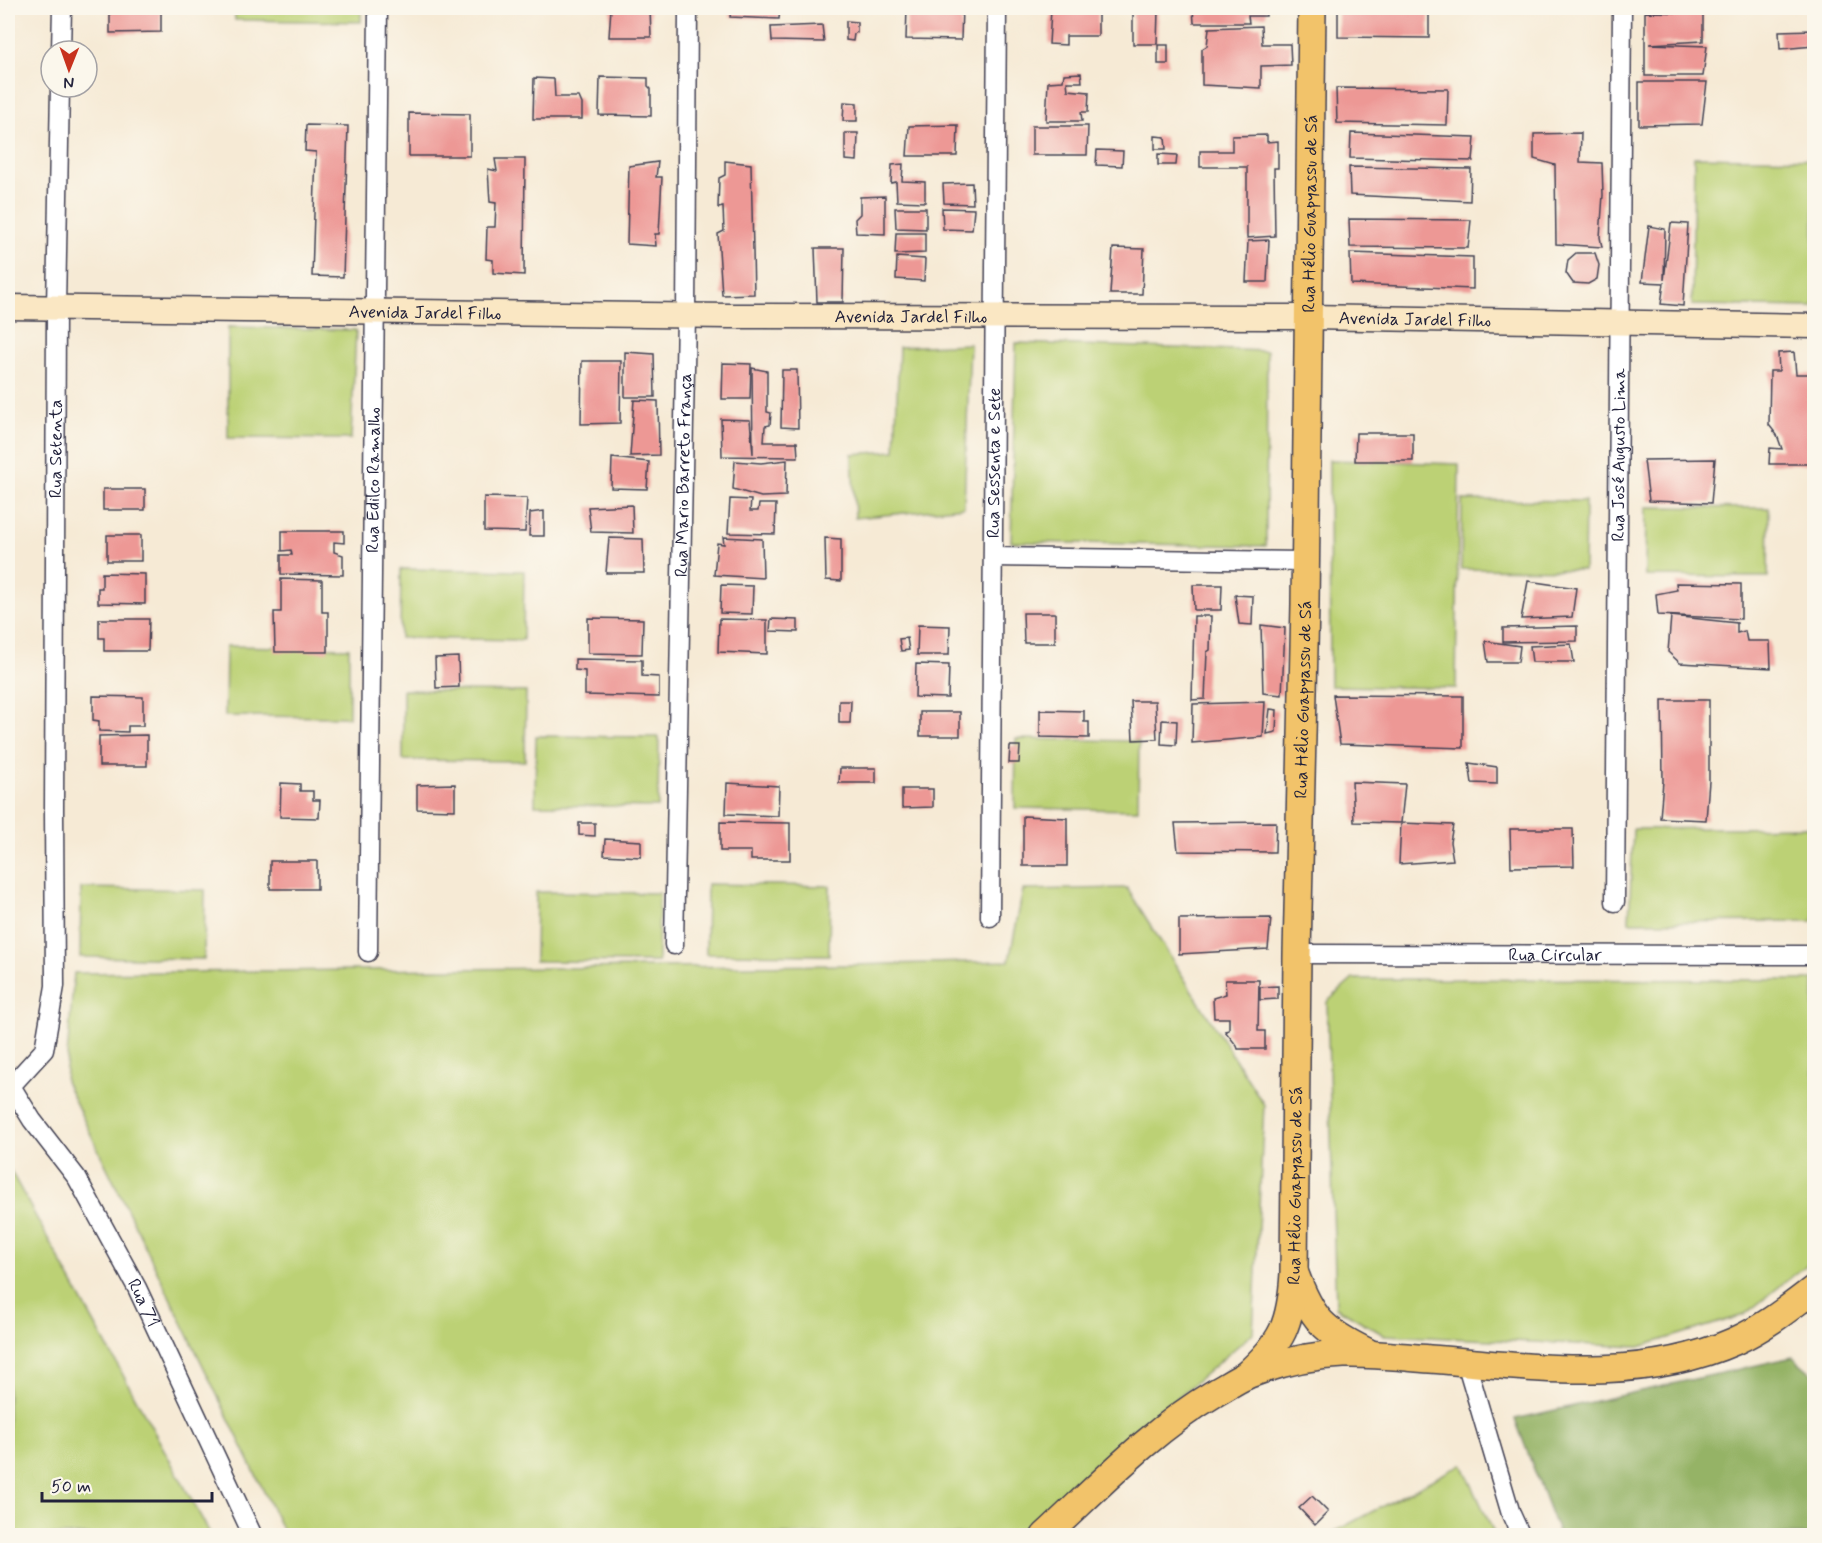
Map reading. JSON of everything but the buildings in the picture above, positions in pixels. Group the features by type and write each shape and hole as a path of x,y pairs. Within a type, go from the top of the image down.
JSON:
{"main road":[{"name":"Rua Hélio Guapyassu de Sá","path":"1245,1376 1266,1357 1283,1332 1290,1308 1294,1273 1312,8"},
{"name":"Avenida Jardel Filho","path":"8,307 686,316 1309,317 1815,326"},
{"path":"1294,1273 1304,1299 1325,1328 1372,1355"},
{"path":"1045,1536 1124,1463 1172,1423 1203,1400 1245,1376 1296,1360 1345,1354 1516,1367 1587,1370 1630,1368 1695,1355 1734,1341 1779,1316 1815,1289"}],"street":[{"path":"61,39 62,8"},
{"name":"Rua Edilco Ramalho","path":"368,952 378,8"},
{"name":"Rua Mario Barreto França","path":"674,945 686,316 688,8"},
{"name":"Rua Sessenta e Sete","path":"990,917 997,8"},
{"name":"Rua José Augusto Lima","path":"1615,902 1622,8"},
{"name":"Rua Setenta","path":"9,1085 44,1050 55,986 56,308 60,99"},
{"path":"994,557 1304,561"},
{"name":"Rua Circular","path":"1297,954 1815,955"},
{"name":"Rua 71","path":"9,1085 32,1120 77,1178 137,1288 253,1536"},
{"path":"1466,1362 1511,1514 1521,1536"}],"green space":[{"path":"235,8 361,8 361,22 235,20"},
{"path":"1694,157 1814,159 1814,307 1692,305"},
{"path":"228,327 356,330 351,439 228,438"},
{"path":"1016,343 1267,351 1266,546 1011,542"},
{"path":"970,344 964,507 855,518 852,454 895,451 899,347"},
{"path":"1329,460 1459,464 1456,688 1330,686"},
{"path":"1462,500 1585,501 1584,570 1461,569"},
{"path":"1646,507 1769,508 1768,577 1645,576"},
{"path":"401,569 524,571 523,640 400,638"},
{"path":"226,646 349,648 349,717 225,716"},
{"path":"403,690 526,692 525,761 403,760"},
{"path":"536,736 659,737 658,807 535,805"},
{"path":"1016,739 1139,741 1138,810 1015,808"},
{"path":"1814,827 1814,921 1629,922 1633,829"},
{"path":"707,884 830,886 829,955 706,954"},
{"path":"81,888 205,890 204,959 80,957"},
{"path":"1127,888 1264,1105 1253,1333 1017,1535 285,1535 65,1081 74,973 850,965 1009,961 1023,890"},
{"path":"536,892 659,893 658,962 535,961"},
{"path":"1353,979 1814,980 1814,1259 1744,1315 1639,1347 1384,1335 1336,1307 1327,1002"},
{"path":"8,1166 211,1535 8,1535"},
{"path":"1793,1357 1814,1375 1814,1535 1559,1535 1515,1419"},
{"path":"1462,1464 1495,1535 1328,1535"}]}
